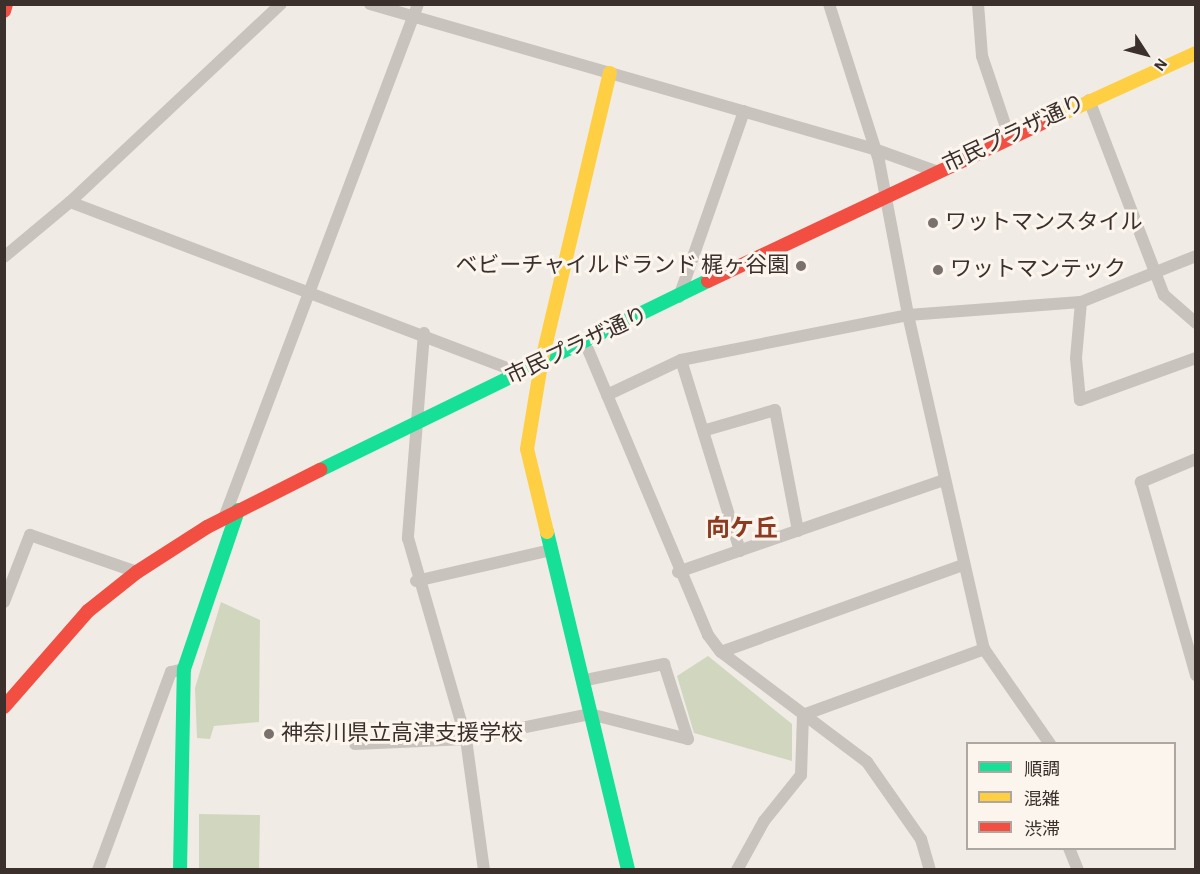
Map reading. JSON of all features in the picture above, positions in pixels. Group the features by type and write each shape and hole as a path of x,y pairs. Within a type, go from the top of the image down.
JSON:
{"street":[{"path":"4,11 6,4"},
{"path":"4,257 70,202 281,4"},
{"path":"370,4 874,149 936,171"},
{"path":"224,518 312,292 418,4"},
{"path":"829,4 886,195 908,315 962,565 984,649 1049,742"},
{"path":"978,4 982,56 1009,136"},
{"name":"市民プラザ通り","path":"4,706 88,612 137,572 238,510 416,421 541,364 584,340 678,298 1009,136 1196,52"},
{"path":"610,73 541,364 527,449 586,680 590,714 628,870"},
{"path":"1089,100 1164,295 1196,323"},
{"path":"678,298 744,111"},
{"path":"70,202 424,333 520,373"},
{"path":"607,395 681,360 908,315 1081,302 1157,275 1196,256"},
{"path":"1081,302 1076,358 1080,400 1196,358"},
{"path":"424,333 408,538 416,581 466,739 484,870"},
{"path":"584,340 698,618 721,652 867,762 921,839 930,870"},
{"path":"681,360 706,430 740,551"},
{"path":"706,430 775,410 798,531"},
{"path":"1196,459 1141,482 1196,675"},
{"path":"678,572 944,480"},
{"path":"180,870 184,669 238,510"},
{"path":"4,602 30,535 137,572"},
{"path":"416,581 551,550"},
{"path":"721,652 962,565"},
{"path":"803,715 984,649"},
{"path":"355,744 466,739 590,714 688,739 664,664 586,680"},
{"path":"98,870 171,672 184,669"},
{"path":"737,870 764,821 801,775 803,715"},
{"path":"1069,850 1078,870"}],"green space":[{"path":"221,602 260,620 259,722 214,726 210,739 197,738 195,688"},
{"path":"708,656 792,724 792,761 694,733 677,676"},
{"path":"199,814 260,815 259,869 199,869"}],"traffic: fast":[{"path":"320,470 708,281"},
{"path":"180,870 184,669 238,510"},
{"path":"547,532 628,870"}],"traffic: slow":[{"path":"1047,121 1196,53"},
{"path":"547,532 527,449 541,364 610,73"}],"traffic: jam":[{"path":"4,11 6,4"},
{"path":"708,281 1047,121"},
{"path":"4,707 88,611 137,572 207,527 320,470"}],"place":[{"name":"ワットマンスタイル","path":"933,223"},
{"name":"ベビーチャイルドランド 梶ヶ谷園","path":"801,266"},
{"name":"ワットマンテック","path":"938,270"},
{"name":"神奈川県立高津支援学校","path":"269,734"}],"district":[{"name":"向ケ丘","path":"742,530"}]}
